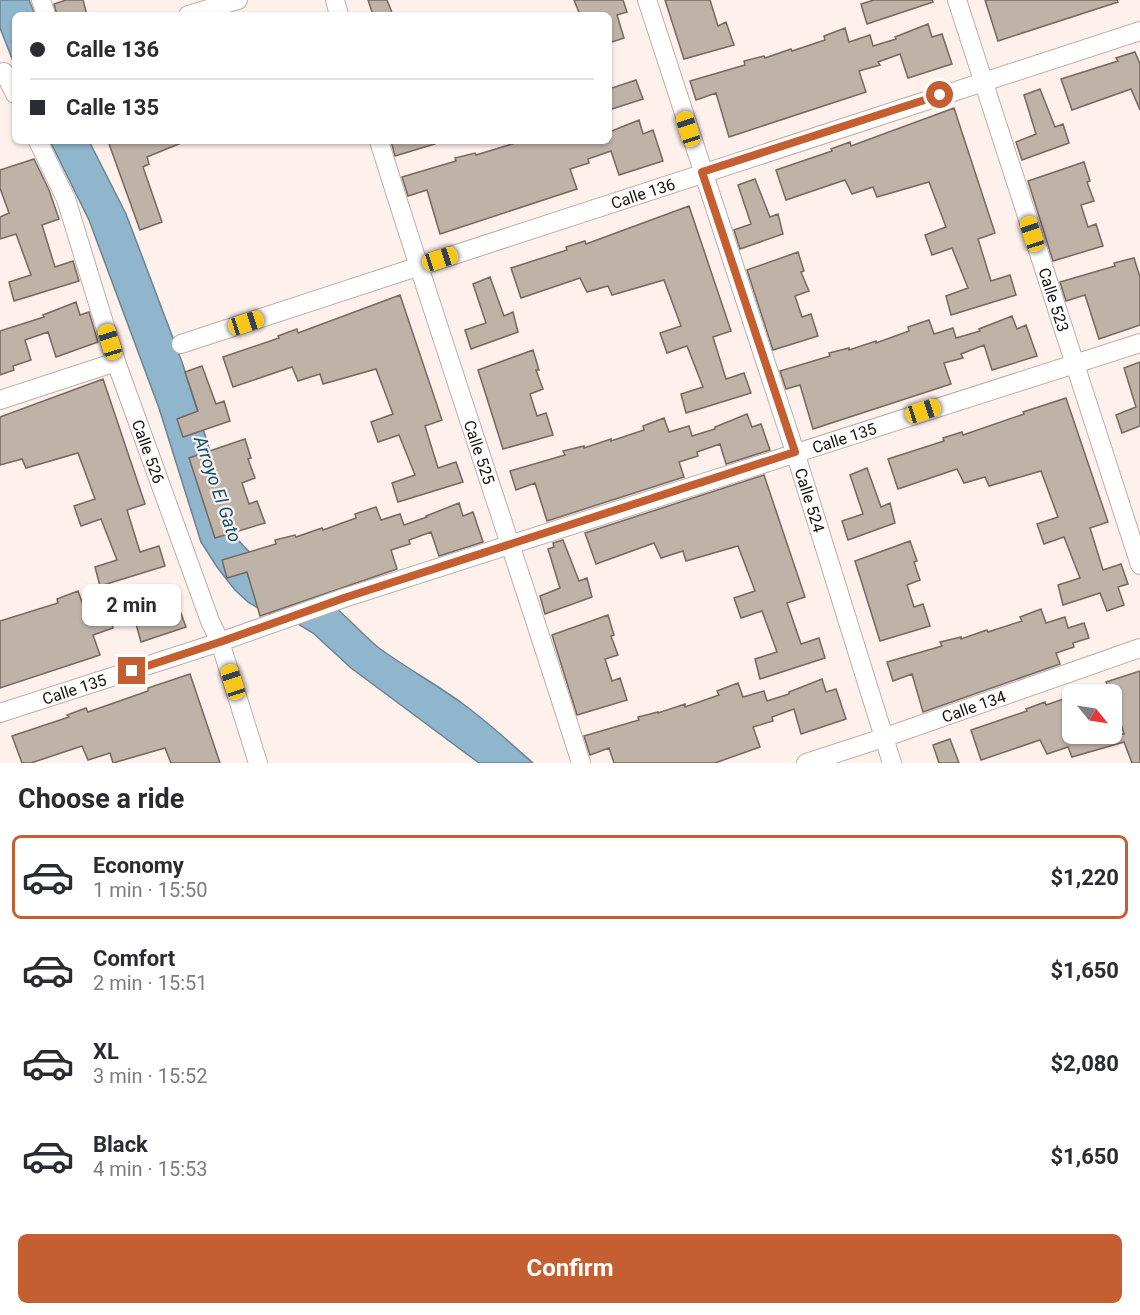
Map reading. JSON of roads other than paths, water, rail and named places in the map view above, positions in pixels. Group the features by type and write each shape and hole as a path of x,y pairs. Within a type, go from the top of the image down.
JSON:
{"street":[{"path":"198,12 238,0"},
{"name":"Calle 524","path":"647,0 795,452 892,763"},
{"name":"Calle 523","path":"957,0 1140,565"},
{"name":"Calle 136","path":"181,344 702,172 1140,31"},
{"path":"6,71 12,86"},
{"name":"Calle 526","path":"39,144 66,199 116,362 210,621 220,642 258,763"},
{"name":"Calle 525","path":"380,144 580,763"},
{"name":"Calle 135","path":"0,713 220,642 344,598 1140,343"},
{"path":"0,400 116,362"},
{"name":"Calle 134","path":"806,763 1140,648"}],"water":[{"path":"0,0 29,0 34,12 12,12 12,58 0,28"},
{"name":"Arroyo El Gato","path":"51,144 91,144 126,214 182,362 238,540 269,567 335,607 379,648 472,711 533,763 479,763 351,668 313,633 295,622 263,611 248,602 235,590 201,542 159,408 89,220"}]}
